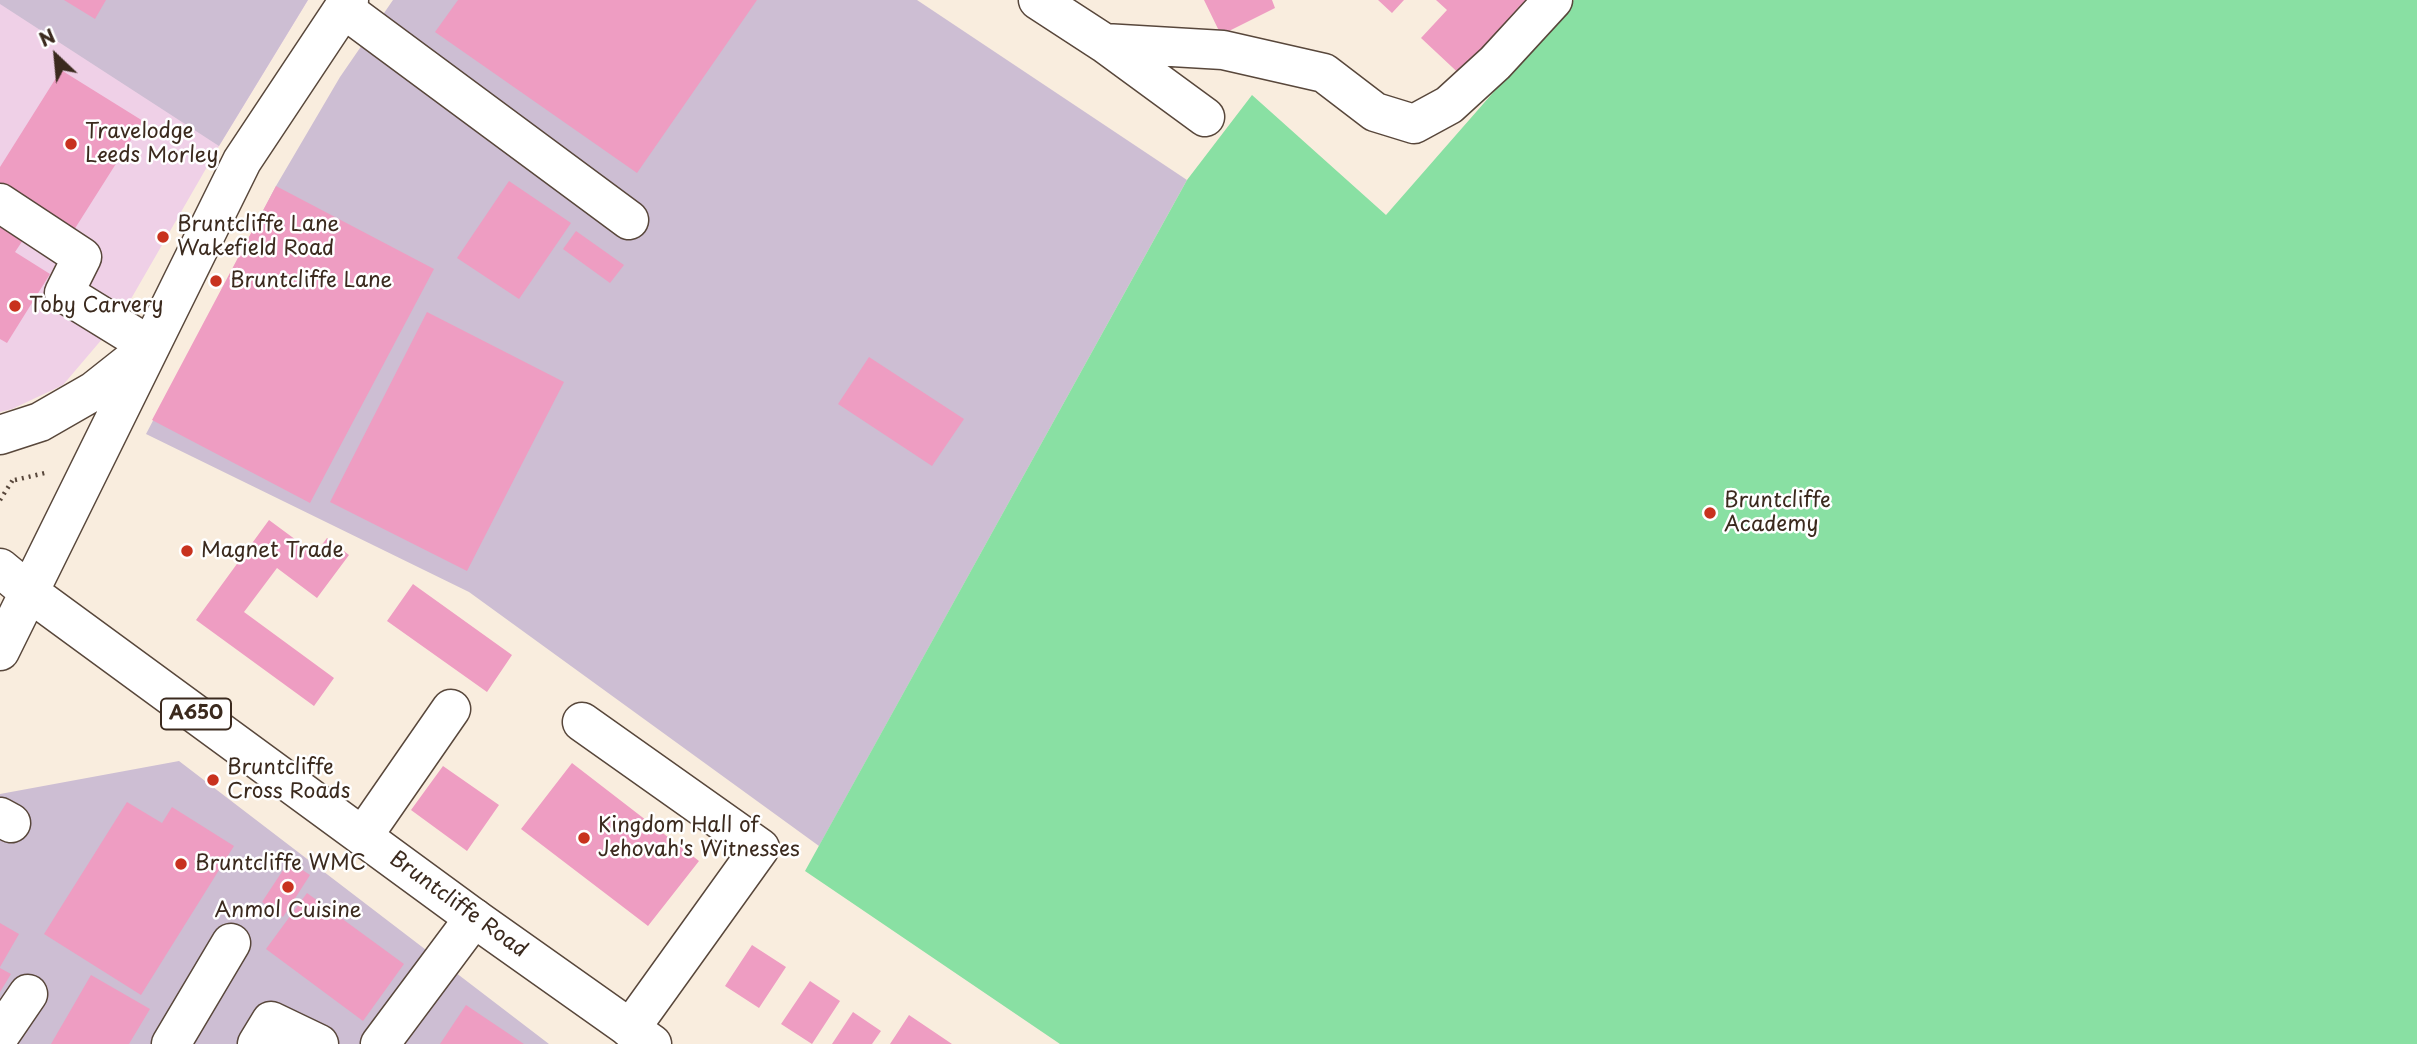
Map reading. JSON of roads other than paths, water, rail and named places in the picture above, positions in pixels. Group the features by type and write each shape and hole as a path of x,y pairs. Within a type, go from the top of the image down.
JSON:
{"main road":[{"path":"1038,0 1104,43 1205,117"},
{"path":"1104,43 1223,50 1324,73 1375,112 1414,124 1449,105 1495,64 1553,0"},
{"path":"0,651 242,161 346,4 629,220"},
{"path":"0,202 82,257 64,293 150,346"},
{"path":"0,435 40,422 94,391 150,346"},
{"name":"A650","path":"0,568 29,592"},
{"name":"Bruntcliffe Road","path":"29,592 643,1040"},
{"path":"363,836 451,709"},
{"path":"583,722 760,848 643,1040"},
{"path":"380,1044 474,918"},
{"path":"171,1044 231,943"},
{"path":"9,1038 28,994"},
{"path":"257,1044 271,1021 319,1044"}],"place":[{"name":"Travelodge Leeds Morley","path":"71,144"},
{"name":"Bruntcliffe Lane Wakefield Road","path":"163,237"},
{"name":"Bruntcliffe Lane","path":"216,281"},
{"name":"Toby Carvery","path":"15,306"},
{"name":"Bruntcliffe Academy","path":"1710,513"},
{"name":"Magnet Trade","path":"187,551"},
{"name":"Bruntcliffe Cross Roads","path":"213,780"},
{"name":"Kingdom Hall of Jehovah's Witnesses","path":"584,838"},
{"name":"Bruntcliffe WMC","path":"181,864"},
{"name":"Anmol Cuisine","path":"288,887"}]}
